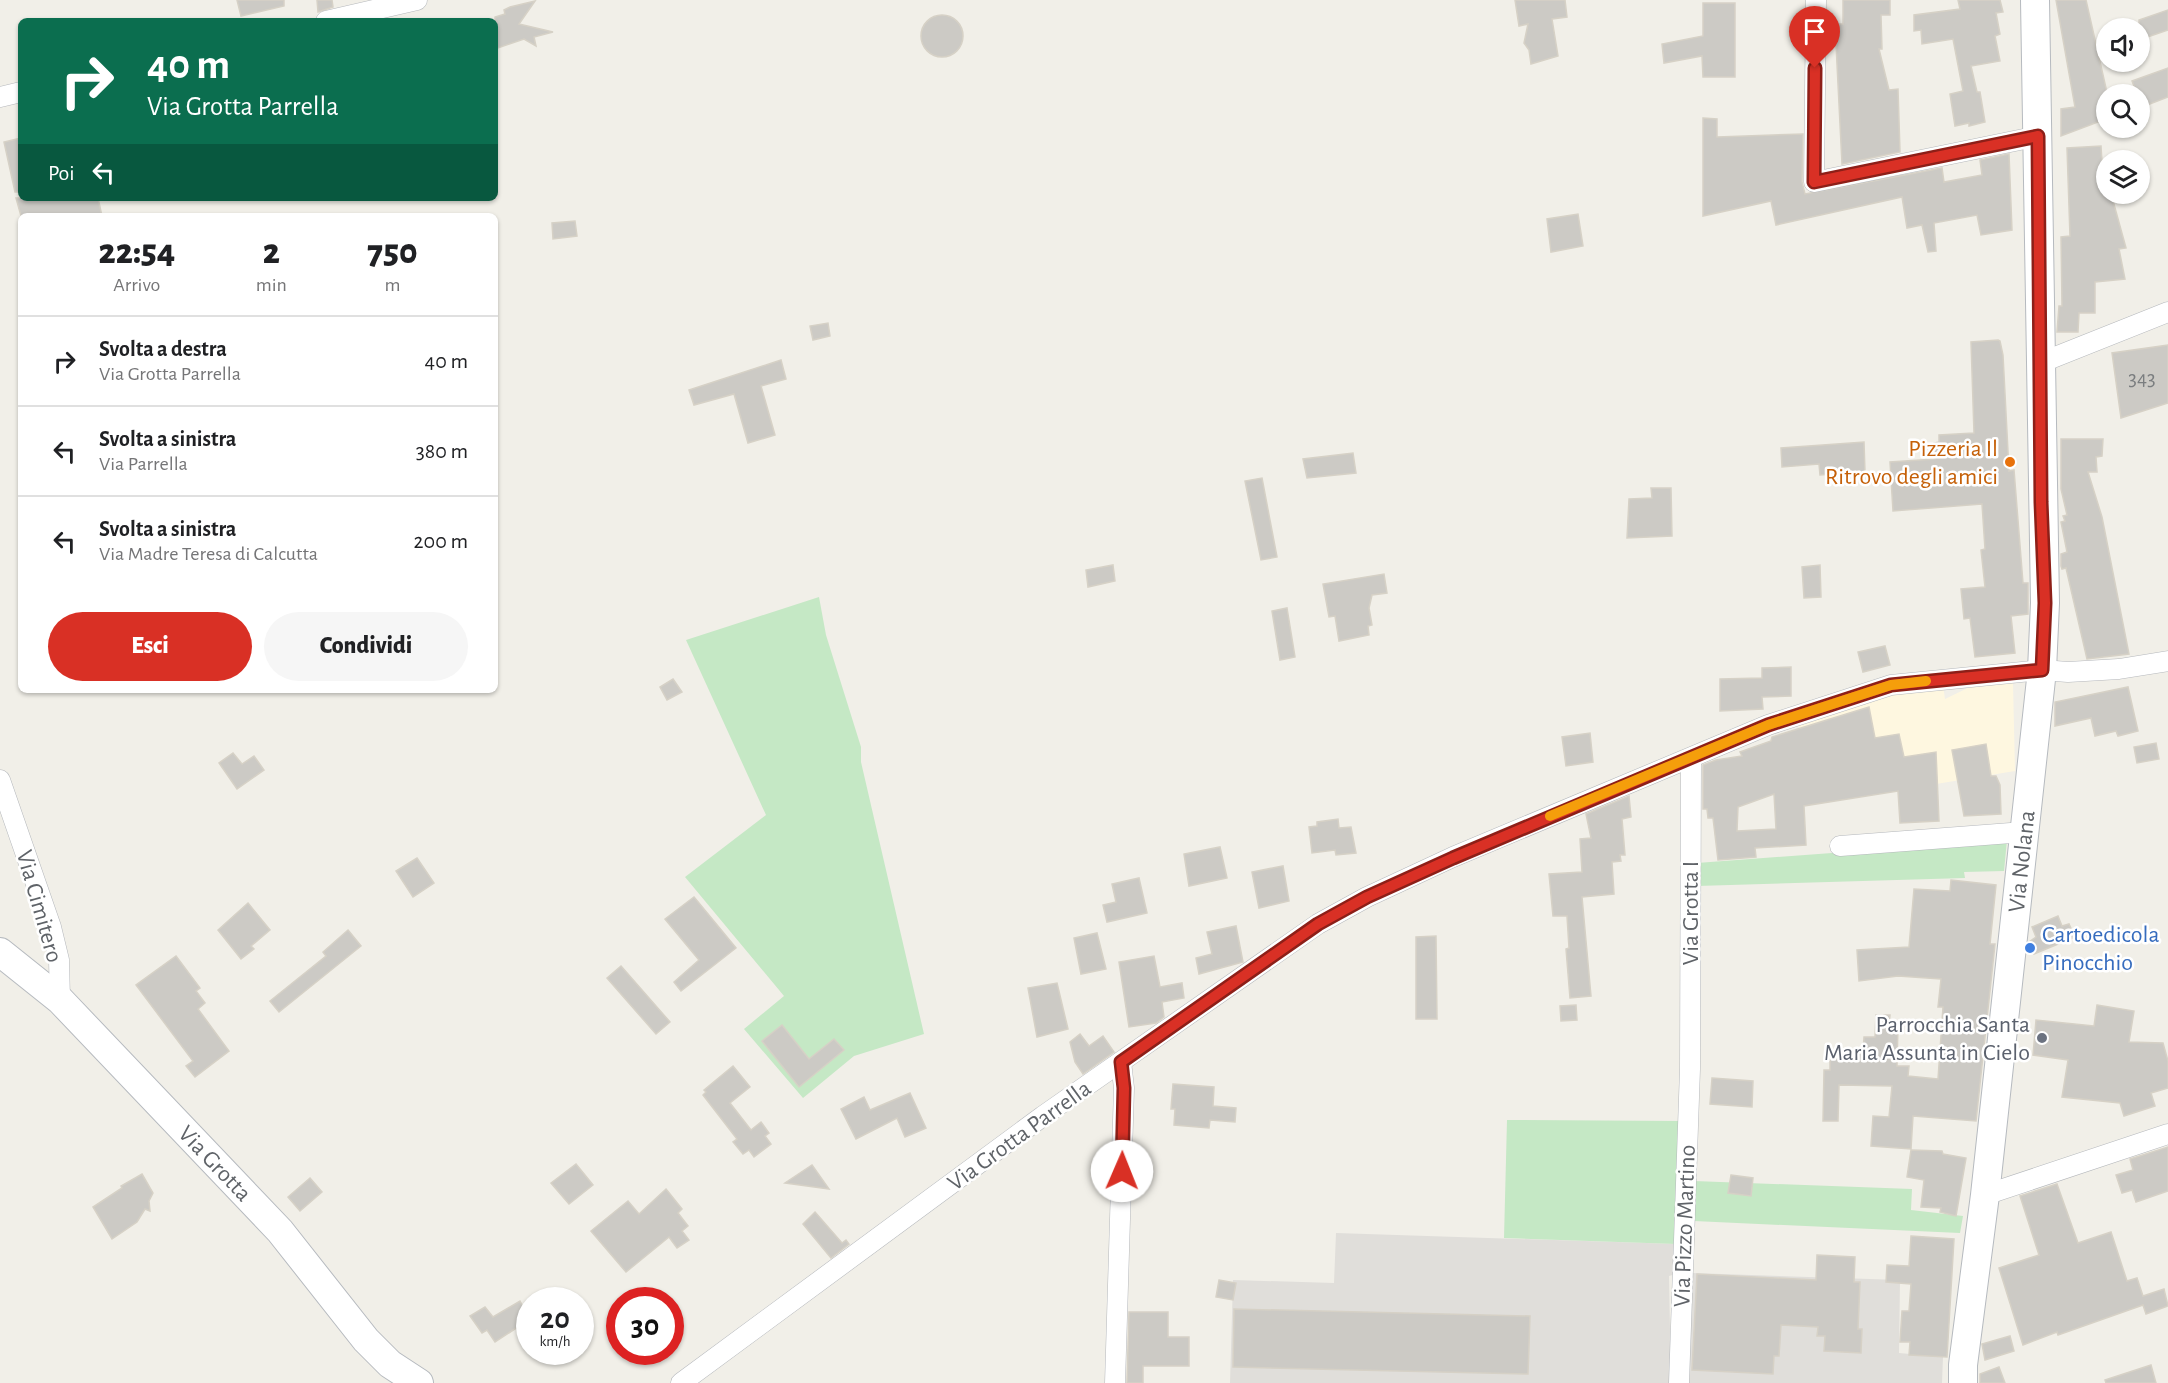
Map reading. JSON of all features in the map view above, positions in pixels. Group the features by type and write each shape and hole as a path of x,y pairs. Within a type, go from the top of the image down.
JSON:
{"street":[{"path":"339,18 417,0"},
{"path":"1816,0 1814,182 2038,136"},
{"name":"Via Nolana","path":"1963,1383 1963,1365 1985,1195 2042,670 2045,603 2035,0"},
{"path":"0,97 18,93"},
{"path":"2040,363 2168,312"},
{"name":"Via Grotta Parrella","path":"681,1383 1121,1062 1318,924 1367,897 1453,858 1768,725 1891,685 2042,670 2068,672 2119,669 2168,661"},
{"name":"Via Grotta I","path":"1690,1069 1691,758"},
{"name":"Via Cimitero","path":"0,780 51,927 59,960 60,1000"},
{"path":"1840,846 2024,832"},
{"name":"Via Grotta","path":"0,952 60,1000 280,1231 366,1340 390,1364 419,1383"},
{"path":"1115,1383 1124,1099 1121,1062"},
{"name":"Via Pizzo Martino","path":"1679,1383 1690,1069"},
{"path":"1985,1195 2168,1134"}],"shaded area":[{"path":"1980,682 2013,683 2015,771 1827,802 1796,720 1891,690 1943,685 1945,699"},
{"path":"1336,1233 1676,1244 1676,1274 1669,1276 1671,1383 1230,1383 1233,1280 1334,1283"},
{"path":"1692,1273 1900,1280 1899,1353 1943,1357 1942,1383 1685,1383"}],"green space":[{"path":"819,597 826,635 861,747 861,762 924,1034 854,1056 803,1098 744,1029 784,996 685,877 766,815 686,640"},
{"path":"2007,840 2004,871 1964,872 1965,878 1697,886 1697,863"},
{"path":"1507,1120 1680,1121 1676,1244 1504,1238"},
{"path":"1694,1181 1912,1189 1911,1210 1963,1216 1960,1233 1694,1221"}],"building":[{"path":"237,0 284,0 284,6 241,16"},
{"path":"317,0 332,0 333,7 318,12"},
{"path":"1515,0 1565,0 1567,17 1552,19 1558,56 1531,64 1529,50 1524,43 1528,24 1519,26"},
{"path":"1843,0 1890,0 1890,15 1881,15 1882,49 1879,49 1889,90 1898,89 1900,152 1842,164 1835,24 1843,24"},
{"path":"1958,0 2000,0 2003,12 1996,13 2000,34 1995,36 2000,61 1971,66 1977,92 1980,92 1985,122 1969,126 1969,123 1955,126 1950,94 1963,91 1953,39 1922,44 1921,30 1914,31 1914,15 1960,9"},
{"path":"2056,0 2086,0 2096,44 2096,72 2102,72 2105,84 2096,84 2096,123 2061,136 2061,109 2075,107"},
{"path":"535,1 519,24 553,32 534,37 536,46 524,39 498,48 498,18 495,17 505,14 504,10"},
{"path":"1703,3 1735,3 1735,77 1703,77 1702,56 1664,63 1662,44 1703,36"},
{"path":"2168,10 2168,30 2150,36 2150,18 2145,18"},
{"path":"942,15 957,21 963,36 957,51 942,57 927,51 921,36 927,21"},
{"path":"2168,68 2168,97 2150,104 2150,84 2133,84 2132,81"},
{"path":"1703,118 1717,119 1717,137 1803,134 1802,182 1805,194 1942,168 1944,182 1982,175 1980,160 2009,154 2012,230 1981,235 1977,215 1934,223 1936,251 1928,252 1922,225 1907,228 1902,197 1776,225 1771,201 1703,216"},
{"path":"18,139 18,192 15,192 4,142"},
{"path":"2101,146 2101,150 2096,150 2096,204 2114,204 2126,248 2119,249 2125,279 2095,282 2095,313 2079,313 2078,332 2057,332 2059,306 2062,306 2061,237 2070,236 2067,148"},
{"path":"16,198 18,201 99,201 101,213 20,213"},
{"path":"1578,214 1583,246 1551,252 1547,219"},
{"path":"575,221 577,236 553,239 552,223"},
{"path":"828,323 830,336 813,340 810,326"},
{"path":"1998,340 2003,355 2009,471 2014,470 2023,583 2028,583 2028,614 2011,616 2015,653 1975,657 1970,618 1964,619 1961,589 1985,587 1981,550 1985,549 1982,504 1893,511 1890,462 1935,459 1934,443 1939,442 1939,435 1974,433 1971,342"},
{"path":"2168,345 2168,403 2121,418 2112,353"},
{"path":"781,360 786,379 761,386 775,435 748,443 734,394 694,405 689,390"},
{"path":"2061,439 2103,439 2102,456 2096,457 2097,472 2088,472 2102,517 2129,654 2087,659 2066,568 2062,569 2061,566 2061,554 2067,552 2061,522 2065,521 2063,516 2067,515 2061,489"},
{"path":"1864,442 1865,472 1820,475 1819,464 1782,467 1781,448"},
{"path":"1353,453 1356,473 1307,478 1303,459"},
{"path":"1262,478 1277,557 1261,560 1245,481"},
{"path":"1651,488 1671,488 1672,536 1627,538 1629,499 1652,498"},
{"path":"1113,565 1115,581 1088,587 1086,570"},
{"path":"1820,565 1821,597 1804,598 1802,567"},
{"path":"1384,574 1387,593 1372,595 1369,608 1372,625 1368,626 1369,635 1339,641 1335,616 1329,617 1323,584"},
{"path":"1287,608 1295,657 1280,660 1272,611"},
{"path":"1885,646 1890,665 1863,672 1858,652"},
{"path":"1791,667 1791,696 1762,697 1763,709 1720,711 1720,679 1762,678 1762,668"},
{"path":"673,679 682,692 667,700 660,687"},
{"path":"2128,687 2138,731 2118,736 2116,731 2095,736 2091,718 2055,726 2055,702"},
{"path":"1869,707 1875,738 1899,734 1904,757 1936,752 1939,821 1900,823 1898,791 1804,806 1806,845 1755,848 1756,857 1718,860 1713,818 1708,818 1707,809 1703,809 1703,765 1716,760 1742,756 1740,752 1771,741 1772,737","holes":["1774,794 1776,829 1737,831 1738,807"]},
{"path":"1590,733 1593,762 1566,766 1562,737"},
{"path":"2156,743 2159,759 2137,763 2134,747"},
{"path":"1986,744 1991,776 1996,776 2000,785 2001,814 1964,816 1952,750"},
{"path":"233,753 242,764 254,756 264,770 237,789 219,763"},
{"path":"1629,796 1631,817 1622,819 1625,855 1620,855 1621,861 1612,862 1614,894 1582,897 1591,996 1570,998 1566,949 1569,948 1567,916 1553,916 1549,874 1582,872 1580,839 1591,838 1586,814"},
{"path":"1338,819 1339,828 1351,827 1356,853 1336,855 1335,850 1312,853 1309,827 1317,826 1317,822"},
{"path":"1220,847 1227,878 1189,886 1184,854"},
{"path":"417,858 434,883 413,897 396,871"},
{"path":"1283,866 1289,901 1259,908 1252,872"},
{"path":"1139,878 1147,913 1107,922 1103,905 1116,902 1112,884"},
{"path":"1951,880 1996,885 1990,944 1995,944 1976,1121 1913,1116 1911,1149 1871,1146 1873,1116 1889,1117 1892,1086 1839,1085 1838,1121 1823,1121 1824,1070 1830,1070 1830,1054 1863,1053 1864,1037 1875,1037 1876,1015 1890,1015 1889,1025 1898,1025 1897,1066 1909,1066 1908,1076 1938,1079 1943,1007 1938,1007 1941,979 1898,976 1859,981 1857,950 1909,947 1914,889 1950,891"},
{"path":"694,897 736,948 681,991 674,982 699,960 665,919"},
{"path":"248,903 270,930 251,946 254,949 241,959 218,930"},
{"path":"2058,916 2062,926 2069,924 2075,937 2034,954 2029,942 2036,937 2032,927"},
{"path":"1236,926 1243,962 1199,974 1196,958 1212,954 1207,932"},
{"path":"348,930 361,946 279,1012 270,1001 326,956 323,952"},
{"path":"1097,933 1106,969 1081,974 1074,938"},
{"path":"1436,936 1437,1019 1416,1019 1416,937"},
{"path":"176,956 200,988 196,991 205,1003 198,1009 229,1051 195,1077 186,1066 193,1061 136,985"},
{"path":"1154,956 1160,987 1182,983 1184,998 1162,1002 1164,1017 1156,1023 1129,1027 1119,962"},
{"path":"621,966 670,1022 656,1034 607,978"},
{"path":"1057,983 1068,1029 1037,1037 1028,988"},
{"path":"1576,1005 1577,1020 1561,1021 1560,1006"},
{"path":"2097,1005 2134,1011 2129,1042 2163,1043 2168,1061 2168,1088 2151,1093 2155,1106 2124,1116 2120,1103 2062,1097 2068,1060 2033,1055 2036,1020 2094,1026"},
{"path":"782,1025 809,1059 834,1039 844,1050 799,1087 762,1041"},
{"path":"1080,1034 1089,1046 1103,1036 1114,1052 1083,1074 1075,1062 1070,1042"},
{"path":"733,1066 750,1087 730,1103 751,1130 761,1122 769,1133 765,1136 771,1144 754,1157 749,1150 743,1154 733,1142 737,1139 703,1095 706,1092 704,1090"},
{"path":"1712,1078 1753,1081 1752,1107 1710,1104"},
{"path":"1173,1084 1214,1087 1213,1106 1236,1108 1235,1122 1210,1120 1209,1128 1174,1125 1175,1109 1171,1109"},
{"path":"910,1093 926,1128 905,1137 897,1118 856,1139 841,1109 864,1097 870,1110"},
{"path":"2168,1147 2168,1191 2136,1202 2132,1190 2122,1193 2116,1175 2133,1170 2130,1159"},
{"path":"1911,1150 1942,1151 1943,1154 1966,1158 1956,1216 1940,1212 1941,1208 1921,1207 1924,1180 1907,1177"},
{"path":"576,1164 593,1185 569,1204 551,1183"},
{"path":"812,1165 829,1189 785,1183"},
{"path":"142,1174 153,1193 149,1201 150,1211 145,1209 137,1222 112,1239 93,1207"},
{"path":"1731,1175 1753,1178 1751,1196 1728,1193"},
{"path":"310,1178 322,1192 300,1211 288,1197"},
{"path":"2057,1184 2078,1243 2111,1232 2127,1281 2137,1278 2143,1296 2164,1289 2168,1306 2146,1314 2143,1305 2023,1345 1999,1268 2039,1255 2020,1196"},
{"path":"666,1189 682,1209 678,1213 688,1226 682,1231 689,1240 677,1248 669,1237 626,1272 591,1231 628,1201 639,1214"},
{"path":"815,1212 842,1243 846,1240 849,1244 831,1258 803,1224"},
{"path":"1911,1236 1954,1239 1947,1357 1909,1355 1910,1342 1900,1342 1902,1311 1909,1311 1911,1284 1886,1282 1887,1265 1909,1266"},
{"path":"1817,1255 1855,1257 1854,1282 1860,1282 1858,1329 1862,1329 1861,1353 1824,1351 1825,1336 1817,1336 1818,1327 1781,1325 1779,1356 1774,1356 1773,1374 1692,1370 1697,1274 1816,1280"},
{"path":"1219,1280 1236,1283 1233,1300 1216,1297"},
{"path":"516,1303 516,1328 495,1342 487,1330 482,1333 470,1316 485,1307 493,1317"},
{"path":"1234,1309 1530,1316 1528,1374 1233,1367"},
{"path":"1129,1312 1168,1312 1168,1337 1189,1337 1189,1366 1143,1366 1143,1383 1127,1383"},
{"path":"2010,1336 2014,1351 1985,1360 1982,1344"},
{"path":"2151,1365 2156,1383 2106,1383 2105,1380"},
{"path":"1999,1367 2005,1383 1980,1383 1980,1374"}],"slow traffic":[{"path":"1550,816 1768,725 1891,685 1926,681"}],"place":[{"name":"Pizzeria Il Ritrovo degli amici","path":"2010,462"},
{"name":"Cartoedicola Pinocchio","path":"2030,948"},
{"name":"Parrocchia Santa Maria Assunta in Cielo","path":"2042,1038"}],"route":[{"path":"1122,1171 1124,1088 1121,1062 1318,924 1367,897 1453,858 1768,725 1891,685 2042,670 2045,603 2041,502 2038,136 1814,182 1815,68"}]}
